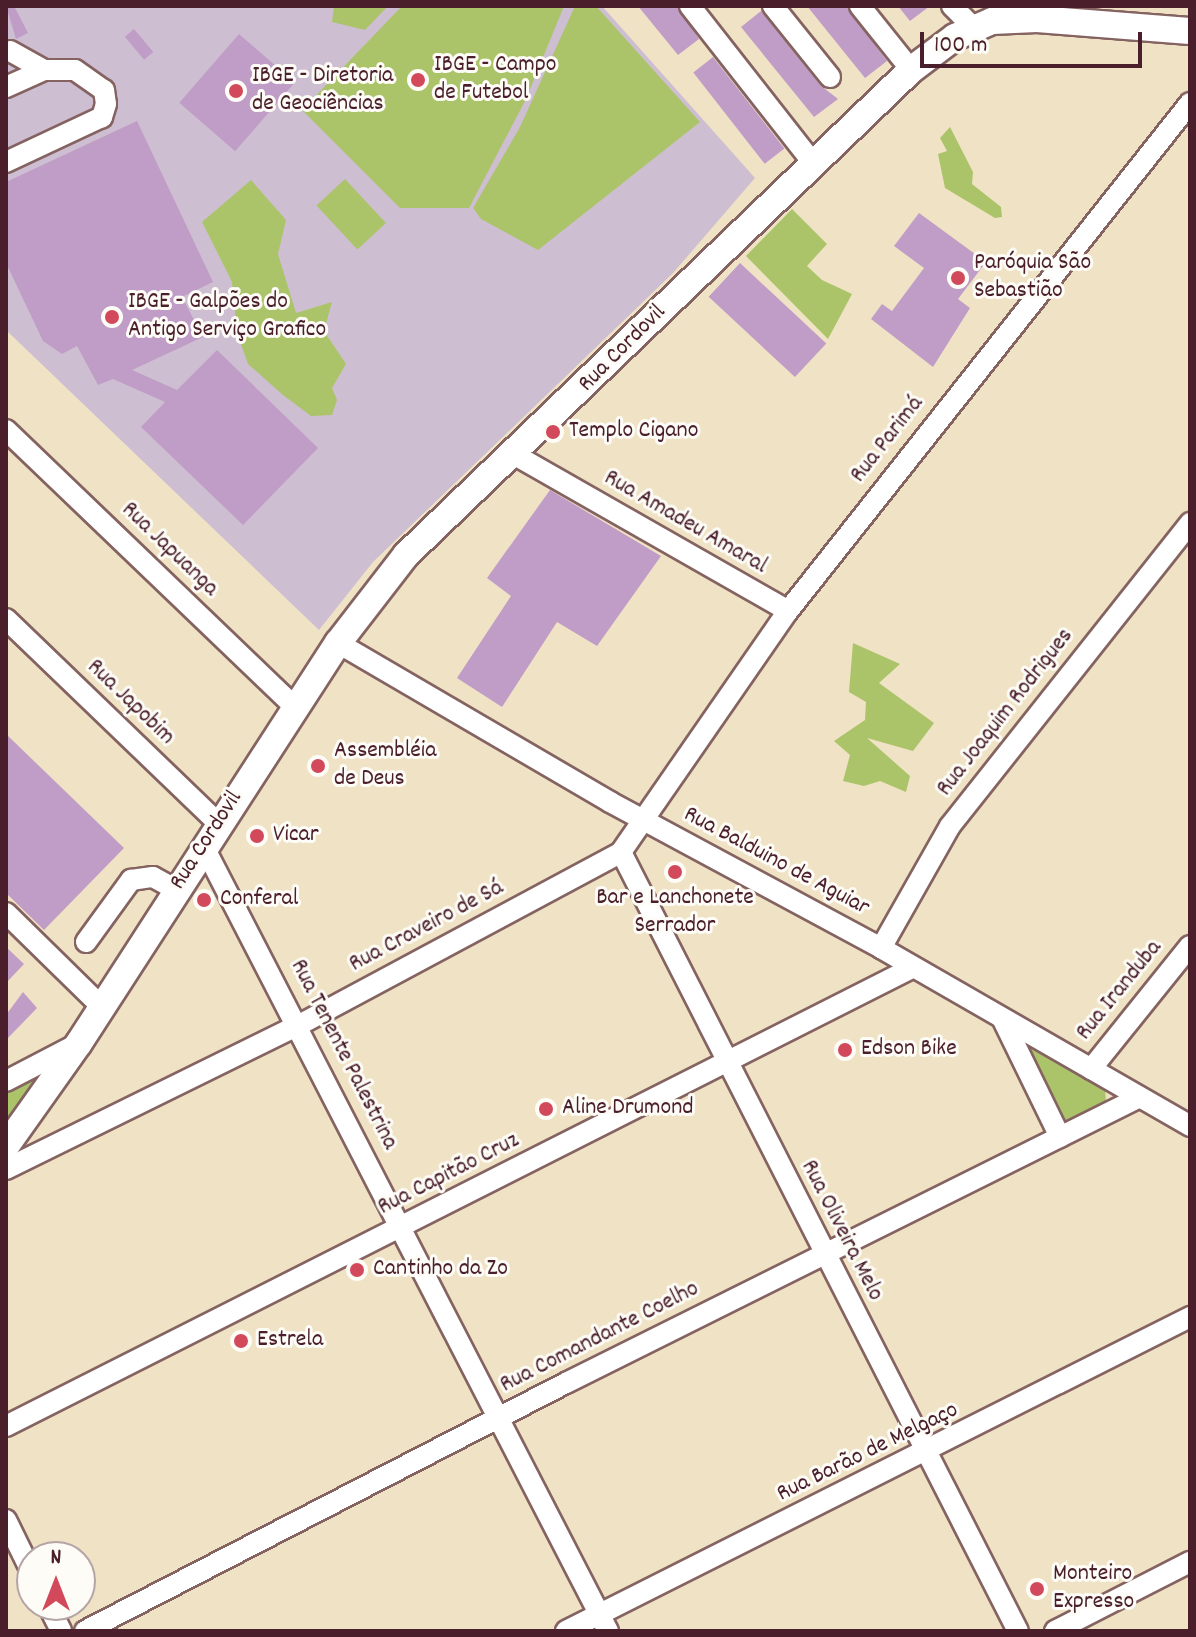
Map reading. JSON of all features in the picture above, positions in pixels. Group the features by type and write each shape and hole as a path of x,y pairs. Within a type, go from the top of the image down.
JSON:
{"main road":[{"path":"1098,24 1128,6"},
{"path":"1155,6 1187,31"},
{"name":"Rua Cordovil","path":"6,1146 79,1043 218,823 338,643 406,555 515,455 911,70 973,27 1013,19 1187,31"}],"street":[{"path":"690,6 813,163"},
{"path":"773,6 830,77"},
{"path":"860,6 911,70"},
{"path":"952,6 973,27"},
{"path":"6,73 8,46 44,70"},
{"path":"6,87 44,70 75,70 104,90 102,117 6,162"},
{"name":"Rua Parimá","path":"646,821 788,611 1190,103"},
{"name":"Rua Japuanga","path":"6,430 295,707"},
{"name":"Rua Amadeu Amaral","path":"515,455 788,611"},
{"name":"Rua Joaquim Rodrigues","path":"881,948 950,826 1190,523"},
{"name":"Rua Japobim","path":"6,619 218,823"},
{"name":"Rua Balduino de Aguiar","path":"338,643 646,821 881,948 1190,1126"},
{"name":"Rua Craveiro de Sá","path":"6,1169 299,1025 621,852 646,821"},
{"name":"Rua Tenente Palestrina","path":"204,847 299,1025 604,1622"},
{"name":"Rua Oliveira Melo","path":"621,852 823,1255 1018,1631"},
{"path":"86,942 131,880 153,877 176,890"},
{"path":"6,913 101,1006"},
{"name":"Rua Iranduba","path":"1091,1069 1190,946"},
{"name":"Rua Capitão Cruz","path":"6,1426 914,967"},
{"path":"1003,1020 1060,1137"},
{"path":"6,1081 79,1043"},
{"name":"Rua Comandante Coelho","path":"85,1631 500,1418 1140,1097"},
{"name":"Rua Barão de Melgaço","path":"566,1631 604,1622 1190,1317"},
{"path":"6,1520 16,1541"},
{"path":"1055,1631 1190,1562"}],"shaded area":[{"path":"6,6 602,6 755,178 673,273 373,562 319,630 6,330"}],"green space":[{"path":"334,6 388,6 365,30 332,22"},
{"name":"IBGE - Campo de Futebol","path":"402,6 564,6 526,99 469,208 400,208 302,110"},
{"path":"575,6 596,6 700,122 538,250 481,219 473,208 520,127"},
{"path":"950,127 973,172 972,184 1001,207 1002,217 995,218 945,188 938,154 947,151 940,138"},
{"path":"345,179 386,223 357,249 316,206"},
{"path":"251,180 286,220 278,254 296,313 332,302 324,331 346,364 332,388 337,400 332,415 311,416 283,395 248,364 237,333 232,282 202,222"},
{"path":"792,209 827,244 807,266 822,280 852,294 828,339 746,256"},
{"path":"853,643 900,664 879,683 934,723 913,751 867,738 910,776 906,792 880,781 864,786 843,781 850,755 834,741 865,720 866,702 849,692"},
{"path":"1018,1042 1105,1089 1106,1101 1060,1123"},
{"path":"42,1071 6,1121 6,1089"}],"building":[{"path":"6,6 14,6 28,33 16,39"},
{"path":"638,6 677,6 699,39 678,55"},
{"path":"807,6 846,6 887,61 865,78"},
{"path":"898,6 930,6 910,21"},
{"path":"761,11 820,85 838,99 814,117 741,27"},
{"path":"134,29 153,52 144,60 125,37"},
{"name":"IBGE - Diretoria de Geociências","path":"239,34 295,83 235,151 179,103"},
{"path":"713,57 784,148 765,164 693,72"},
{"name":"IBGE - Galpões do Antigo Serviço Grafico","path":"137,121 213,282 182,297 203,337 132,370 177,390 217,350 318,448 243,525 141,427 165,402 113,379 98,385 77,346 62,354 43,341 6,263 6,182"},
{"path":"919,213 986,262 958,299 970,308 933,367 871,319 882,304 892,311 924,268 894,246"},
{"path":"740,263 826,343 795,377 709,297"},
{"path":"550,490 661,556 597,646 557,622 502,707 457,678 511,596 487,578"},
{"path":"6,734 124,848 44,930 6,893"},
{"path":"6,947 24,964 6,983"},
{"path":"23,992 37,1008 6,1040 6,1015"}],"place":[{"name":"IBGE - Campo de Futebol","path":"418,80"},
{"name":"IBGE - Diretoria de Geociências","path":"236,91"},
{"name":"Paróquia São Sebastião","path":"958,278"},
{"name":"IBGE - Galpões do Antigo Serviço Grafico","path":"112,317"},
{"name":"Templo Cigano","path":"553,432"},
{"name":"Assembléia de Deus","path":"318,766"},
{"name":"Vicar","path":"257,836"},
{"name":"Bar e Lanchonete Serrador","path":"675,872"},
{"name":"Conferal","path":"204,900"},
{"name":"Edson Bike","path":"845,1050"},
{"name":"Aline Drumond","path":"546,1109"},
{"name":"Cantinho da Zo","path":"357,1270"},
{"name":"Estrela","path":"241,1341"},
{"name":"Monteiro Expresso","path":"1037,1589"}]}
